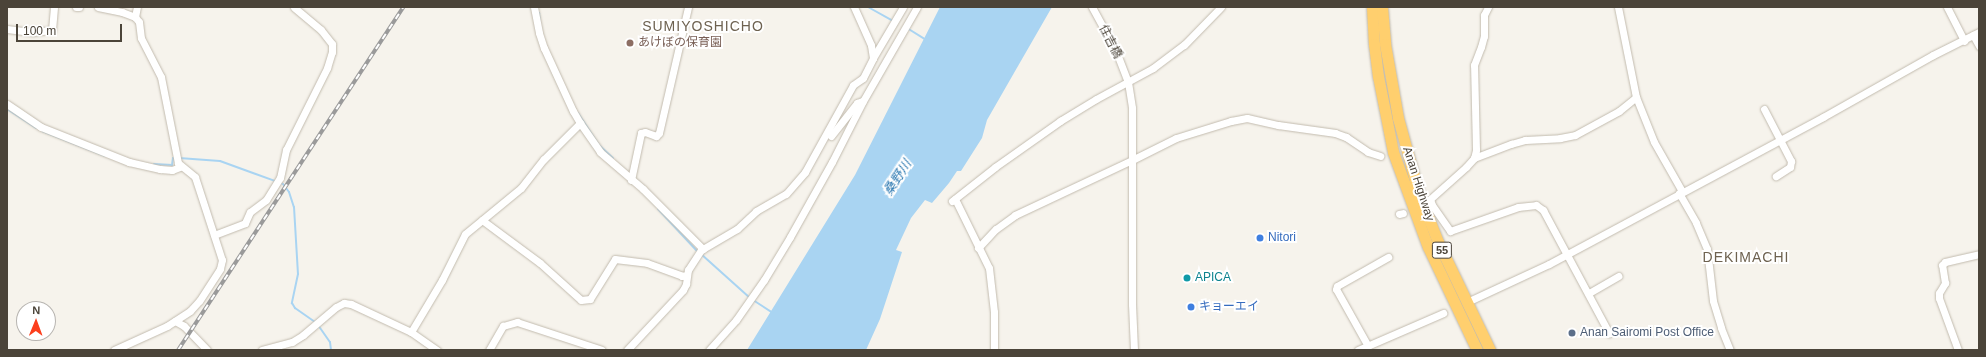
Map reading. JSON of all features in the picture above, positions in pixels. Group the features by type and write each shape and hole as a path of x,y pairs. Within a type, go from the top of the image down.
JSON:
{"highway":[{"name":"Anan Highway","path":"1372,7 1377,70 1393,152 1428,247 1477,350"},
{"name":"Anan Highway","path":"1382,7 1385,44 1405,147 1419,194 1438,242 1490,350"}],"street":[{"path":"7,29 33,32 52,30 54,7"},
{"path":"98,7 122,12 135,18 139,22 145,47 161,77 173,149 180,167 195,177 222,260 220,269 199,301 190,311 175,321 114,350"},
{"path":"135,18 137,7"},
{"path":"214,235 245,223 250,212 266,200 280,178 286,150 327,68 332,52 332,44 321,30 294,7"},
{"path":"632,180 642,133 645,132 656,136 659,133 688,7"},
{"path":"854,7 871,45 873,58"},
{"path":"627,350 683,290 686,284 687,276 701,251 731,234 756,211 786,194 806,172 853,86 863,78 903,7"},
{"path":"709,350 736,320 764,280 832,162 863,101 901,32 917,7"},
{"name":"住吉橋","path":"1092,7 1116,51 1127,80 1132,108 1132,304 1134,350"},
{"path":"994,350 992,287 989,268 953,200 995,167 1060,121 1127,80 1153,68 1184,45 1221,7"},
{"path":"1474,158 1476,150 1474,65 1481,47 1484,15 1488,7"},
{"path":"1618,7 1636,97 1654,142 1696,223 1707,249 1713,302 1730,350"},
{"path":"1947,7 1964,41"},
{"path":"537,9 539,33 544,48 580,123 600,152 643,189 701,251"},
{"path":"1467,302 1521,278 1780,140 1933,55 1976,34 1979,46"},
{"path":"1609,333 1568,253 1543,210 1536,205 1518,208 1450,231 1429,200 1474,158 1525,140 1560,138 1575,135 1619,111 1636,97"},
{"path":"821,145 828,141 836,128 857,103 863,101"},
{"path":"7,104 41,127 129,162 160,169 172,170 180,167"},
{"path":"1764,109 1791,161 1790,167 1776,176"},
{"path":"978,248 996,229 1014,215 1176,138 1231,121 1248,118 1278,125 1335,133 1360,145 1368,152 1380,156"},
{"path":"410,332 442,280 465,234 521,188 544,158 580,123"},
{"path":"482,220 540,263 581,300 590,299 616,259 647,263 682,276 687,276"},
{"path":"1958,350 1939,298 1939,293 1945,283 1942,265 1945,262 1979,254"},
{"path":"1368,346 1336,289 1337,286 1388,257"},
{"path":"1589,293 1619,276"},
{"path":"262,350 292,342 303,335 336,307 344,303 351,304 410,332 437,350"},
{"path":"1358,350 1444,313"},
{"path":"175,321 184,326 207,350"},
{"path":"489,350 503,326 517,322 602,350"}],"water":[{"name":"桑野川","path":"940,7 1052,7 987,120 982,138 961,171 957,171 932,203 925,200 911,218 896,250 902,252 880,319 866,350 747,350 855,175"}],"waterway":[{"path":"868,7 893,21"},
{"path":"536,11 539,13 540,22"},
{"path":"907,28 926,40"},
{"path":"7,109 36,128"},
{"path":"578,113 599,145 613,158"},
{"path":"42,131 105,156"},
{"path":"154,164 172,165 173,158 175,158"},
{"path":"179,158 220,161 275,181"},
{"path":"279,182 283,184 289,192 294,207 298,274 292,303 295,308 315,322"},
{"path":"658,209 697,251"},
{"path":"701,254 749,297"},
{"path":"753,300 773,313"},
{"path":"318,325 330,342 331,350"}],"railway":[{"path":"178,350 403,7"}],"place":[{"name":"あけぼの保育園","path":"630,43"},
{"name":"Nitori","path":"1260,238"},
{"name":"APICA","path":"1187,278"},
{"name":"キョーエイ","path":"1191,307"},
{"name":"Anan Sairomi Post Office","path":"1572,333"}],"district":[{"name":"SUMIYOSHICHO","path":"703,26"},
{"name":"DEKIMACHI","path":"1746,257"}]}
